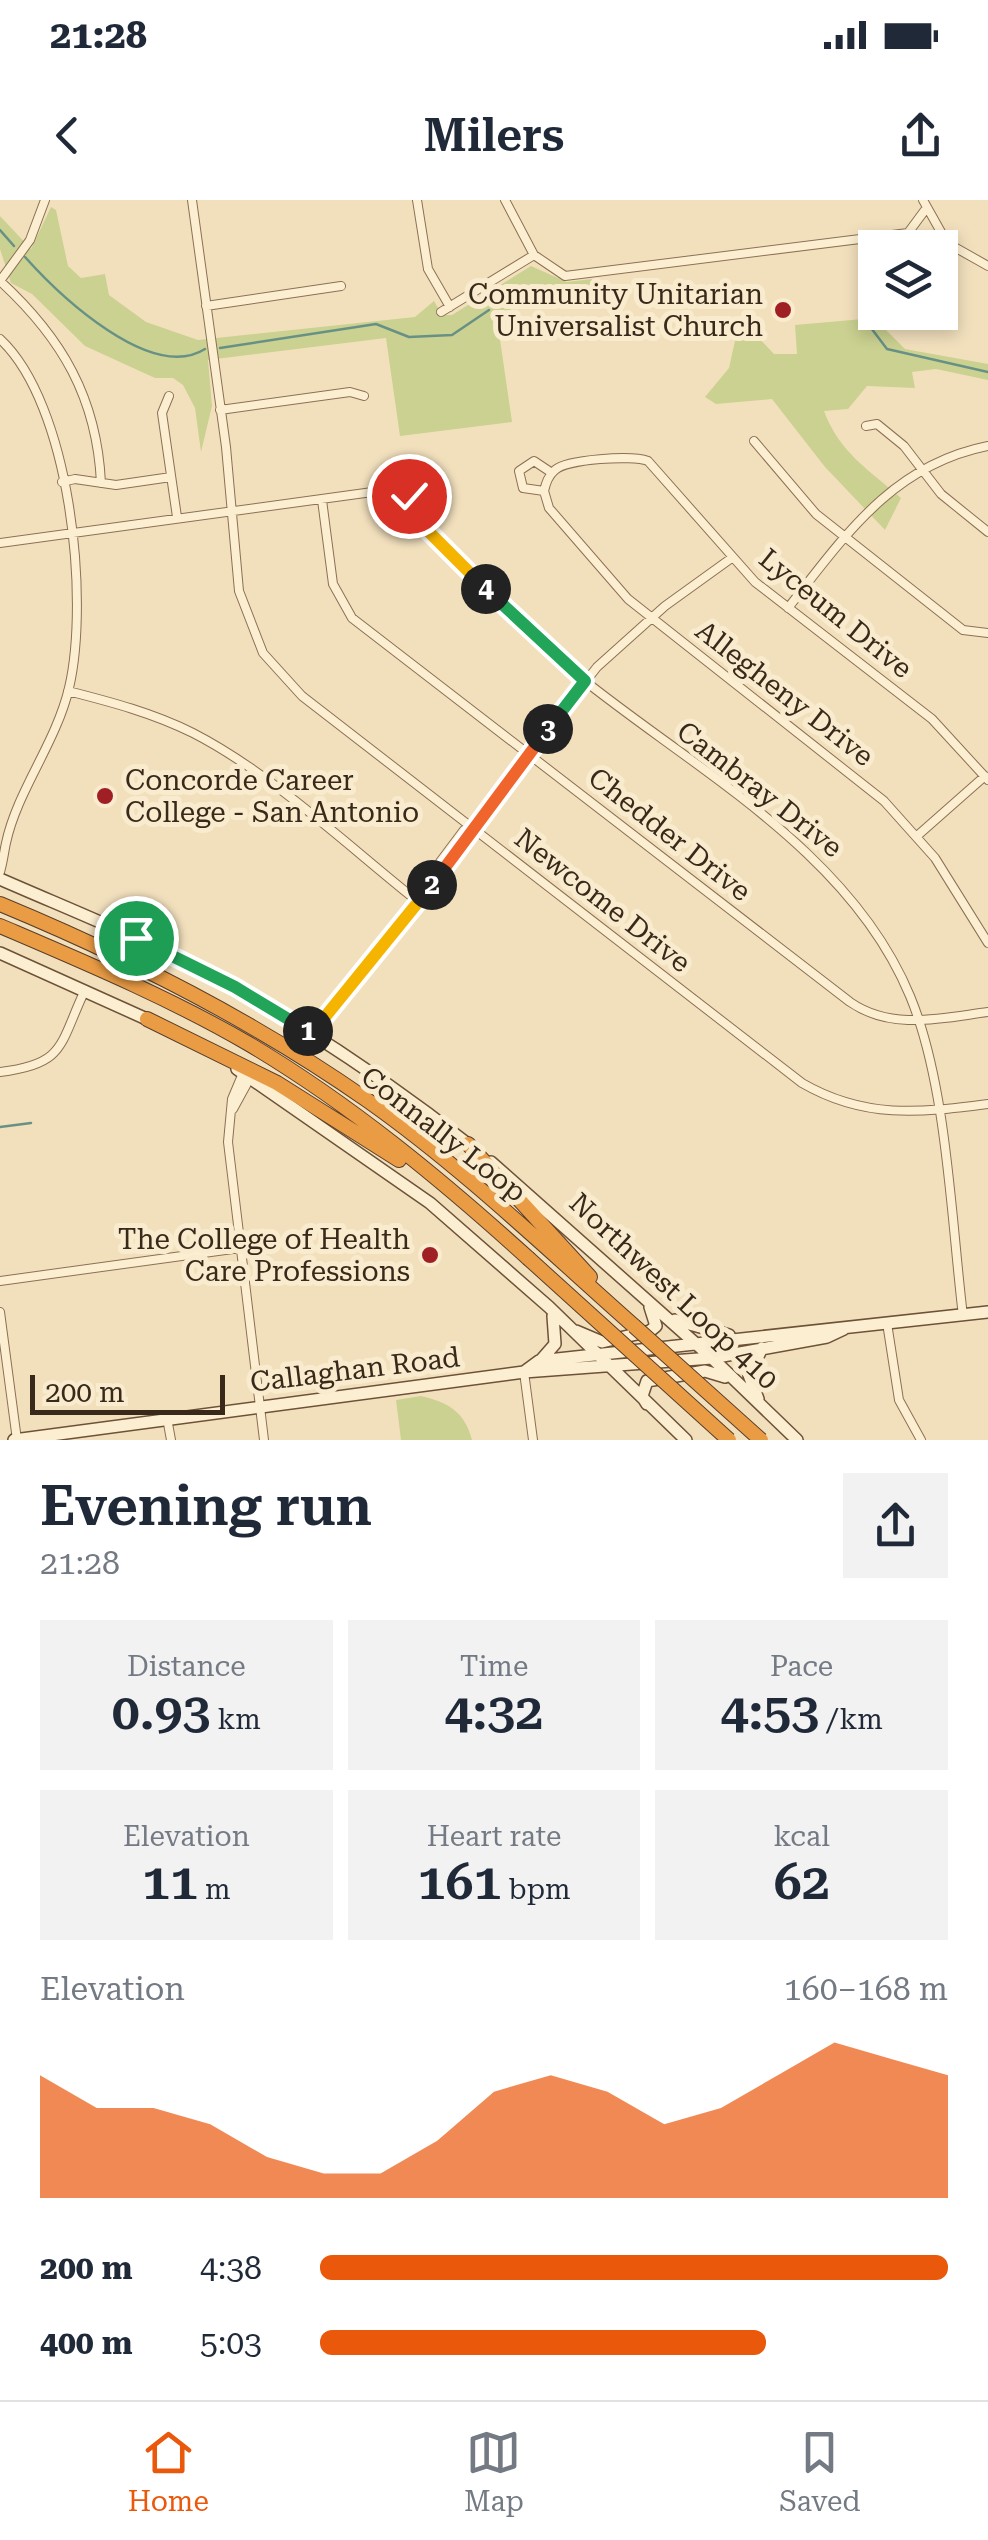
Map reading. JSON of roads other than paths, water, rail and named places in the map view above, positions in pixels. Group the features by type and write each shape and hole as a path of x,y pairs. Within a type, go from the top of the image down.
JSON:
{"highway":[{"name":"Connally Loop","path":"0,904 141,967 337,1081 462,1175 761,1440"},
{"name":"Connally Loop","path":"3,927 112,974 248,1044 381,1136 528,1258 729,1440"},
{"path":"147,1019 276,1083 393,1156 528,1258"},
{"path":"468,1144 634,1326"}],"main road":[{"name":"Northwest Loop 410","path":"0,876 176,956 312,1033 468,1144 662,1312 796,1440"},
{"path":"0,952 147,1019 246,1076 414,1190 549,1308 686,1440"},
{"path":"567,1327 602,1342 650,1331 656,1320 646,1298"},
{"path":"524,1372 552,1351 557,1337 549,1308"},
{"path":"662,1312 699,1330 738,1337"},
{"name":"Callaghan Road","path":"539,1360 824,1326 844,1329 988,1312"},
{"name":"Callaghan Road","path":"15,1440 78,1435 167,1418 524,1372 712,1358 827,1337 844,1329"},
{"path":"762,1348 749,1375 762,1407"},
{"path":"658,1417 642,1396 647,1381 705,1370 738,1384"}],"street":[{"path":"45,200 30,240 0,281 52,336 75,370 97,433 101,483"},
{"name":"Newcome Drive","path":"192,200 245,616 274,668 302,696 810,1088 871,1111 937,1111 988,1104"},
{"path":"417,200 428,268 446,310 534,256"},
{"path":"505,200 534,256 556,272 575,278 858,240"},
{"path":"923,200 939,230"},
{"path":"910,230 925,210"},
{"path":"958,249 988,266"},
{"path":"206,306 341,286"},
{"path":"0,338 42,397 56,438 78,626 58,726 2,848 0,876"},
{"path":"220,410 350,392 364,396"},
{"path":"169,396 162,412 177,518"},
{"path":"866,426 877,424 892,434 940,494 988,532"},
{"path":"754,441 804,501 844,537 963,630 988,632"},
{"path":"788,608 876,501 922,469 988,446"},
{"name":"Lyceum Drive","path":"544,488 530,492 518,479 523,465 534,461 552,473 560,466 629,456 648,461 733,557 788,608 943,728 987,777"},
{"path":"544,488 552,473"},
{"path":"62,482 171,477"},
{"name":"Allegheny Drive","path":"544,488 549,508 628,600 870,787 917,836 960,893 988,943"},
{"path":"0,543 387,490 401,504 409,496"},
{"name":"Chedder Drive","path":"322,500 332,584 352,618 857,1007 882,1018 919,1020 988,1012"},
{"name":"Cambray Drive","path":"401,504 540,644 831,872 886,946 919,1020 937,1111 963,1316"},
{"path":"312,1033 585,681 651,618 733,557"},
{"path":"68,691 154,715 195,734 279,787 416,900"},
{"path":"917,836 987,777"},
{"path":"0,1072 36,1068 52,1057 85,990"},
{"path":"246,1076 232,1099 229,1154 264,1440"},
{"path":"0,1281 240,1248"},
{"path":"0,1312 15,1440"},
{"path":"887,1323 899,1400 921,1440"},
{"path":"524,1372 533,1440"},
{"path":"167,1418 171,1440"}],"waterway":[{"path":"0,230 14,246"},
{"path":"25,257 83,312 133,345 159,354 183,356 205,349"},
{"path":"220,348 376,324 409,337 452,335 489,310"},
{"path":"873,330 887,349 988,372"},
{"path":"0,1127 31,1123"}],"place":[{"name":"Community Unitarian Universalist Church","path":"783,310"},
{"name":"Concorde Career College - San Antonio","path":"105,796"},
{"name":"The College of Health Care Professions","path":"430,1255"}]}
